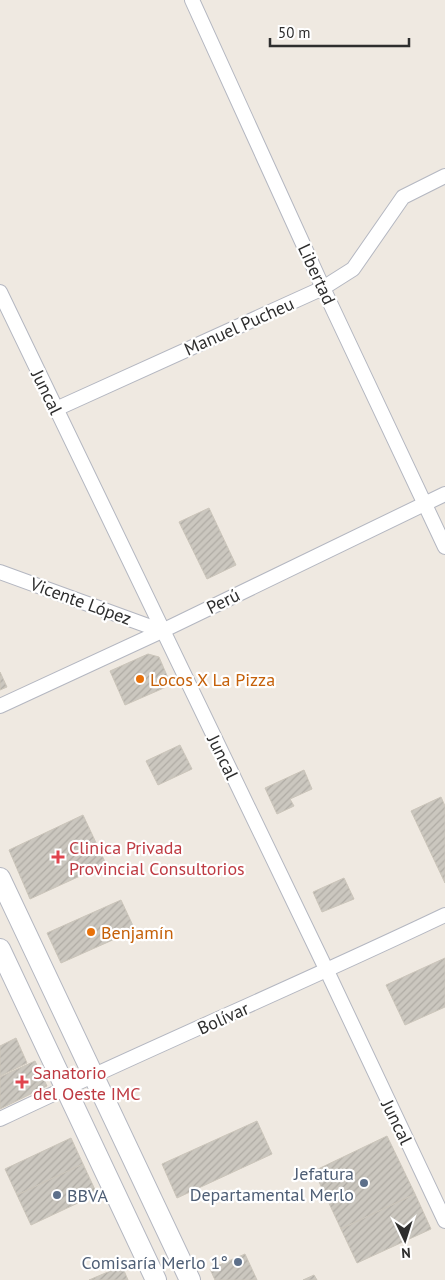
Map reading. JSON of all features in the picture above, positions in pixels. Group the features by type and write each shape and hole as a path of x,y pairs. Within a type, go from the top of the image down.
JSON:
{"main road":[{"path":"0,878 190,1280"},
{"path":"0,949 156,1280"}],"street":[{"name":"Libertad","path":"192,0 323,288 445,547"},
{"name":"Manuel Pucheu","path":"56,409 323,288 353,269 403,197 445,176"},
{"name":"Juncal","path":"0,292 327,971 445,1222"},
{"name":"Perú","path":"0,706 162,631 445,494"},
{"name":"Vicente López","path":"0,572 162,631"},
{"name":"Bolívar","path":"0,1119 93,1075 327,971 445,915"}],"building":[{"path":"209,508 236,565 207,579 179,522"},
{"name":"Locos X La Pizza","path":"148,654 159,657 168,678 163,680 166,687 125,705 110,671"},
{"path":"0,672 7,687 0,690"},
{"path":"180,745 192,769 158,785 146,761"},
{"path":"304,770 312,789 290,799 294,806 277,814 265,788"},
{"path":"441,797 445,806 445,883 411,811"},
{"name":"Clinica Privada Provincial Consultorios","path":"83,815 106,864 30,899 9,850"},
{"path":"344,878 354,899 322,912 313,892"},
{"name":"Benjamín","path":"121,900 135,930 61,963 47,933"},
{"path":"445,958 445,1007 405,1025 386,985"},
{"path":"16,1038 27,1063 0,1076 0,1046"},
{"name":"Sanatorio del Oeste IMC","path":"35,1061 47,1086 0,1109 0,1077"},
{"path":"257,1121 272,1154 177,1198 162,1164"},
{"name":"Jefatura Departamental Merlo","path":"387,1136 415,1194 341,1229 314,1171"},
{"path":"71,1138 83,1164 17,1195 5,1169"},
{"name":"BBVA","path":"83,1164 97,1194 31,1225 17,1195"},
{"path":"415,1194 431,1229 357,1263 341,1229"},
{"name":"Comisaría Merlo 1°","path":"245,1254 257,1280 215,1280 210,1269"},
{"path":"122,1266 128,1280 89,1280"},
{"path":"314,1275 317,1280 303,1280"}],"place":[{"name":"Locos X La Pizza","path":"140,679"},
{"name":"Clinica Privada Provincial Consultorios","path":"58,857"},
{"name":"Benjamín","path":"91,932"},
{"name":"Sanatorio del Oeste IMC","path":"22,1082"},
{"name":"Jefatura Departamental Merlo","path":"364,1183"},
{"name":"BBVA","path":"57,1195"},
{"name":"Comisaría Merlo 1°","path":"238,1262"}]}
